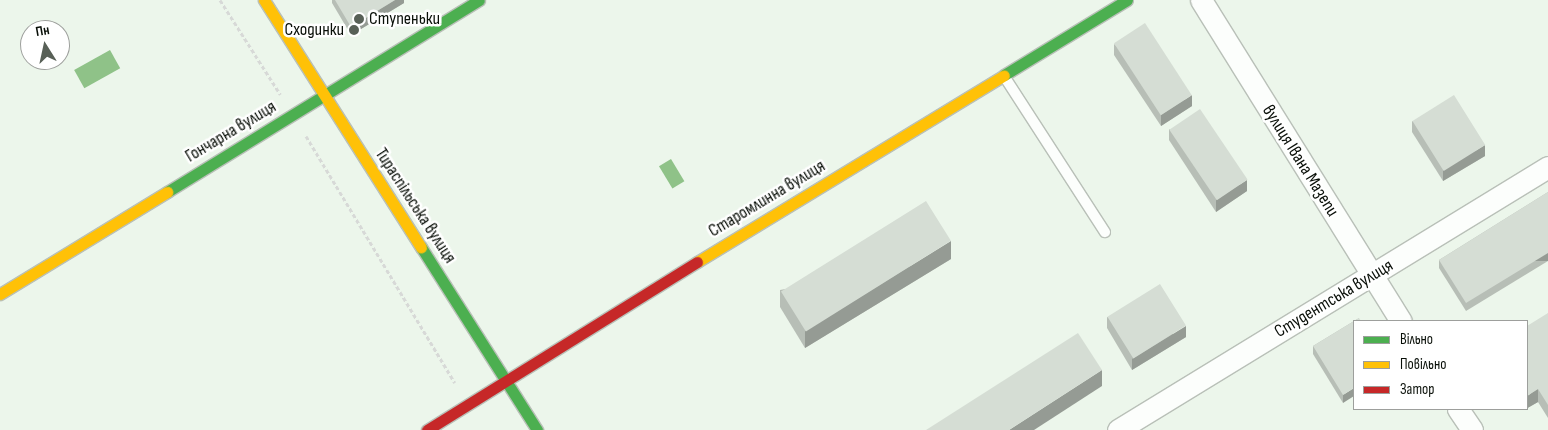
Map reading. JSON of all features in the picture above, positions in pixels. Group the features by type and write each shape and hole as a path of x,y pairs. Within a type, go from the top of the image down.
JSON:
{"street":[{"name":"Тираспільська вулиця","path":"264,0 537,430"},
{"name":"Гончарна вулиця","path":"0,294 479,0"},
{"name":"Старомлинна вулиця","path":"427,430 505,379 1127,0"},
{"name":"вулиця Івана Мазепи","path":"1201,0 1371,276 1400,320"},
{"name":"Студентська вулиця","path":"1118,430 1548,167"},
{"path":"1459,410 1472,430"}],"lane":[{"path":"1004,75 1105,232"}],"path":[{"path":"220,0 467,404"}],"shaded area":[{"path":"110,50 120,68 84,88 74,70"},
{"path":"671,159 684,181 672,188 659,166"}],"building":[{"path":"335,0 395,0 351,27"},
{"path":"1145,23 1192,95 1161,115 1114,43"},
{"path":"1454,95 1485,145 1444,171 1412,121"},
{"path":"1200,109 1248,179 1217,200 1169,130"},
{"path":"1548,192 1548,253 1466,303 1439,260"},
{"path":"926,201 951,241 806,331 781,292"},
{"path":"1160,284 1186,326 1133,358 1107,317"},
{"path":"1548,313 1548,405 1538,389 1528,395 1528,325"},
{"path":"1353,322 1353,389 1343,395 1313,346"},
{"path":"1078,333 1102,370 1009,430 926,430"}],"traffic: fast":[{"path":"167,192 479,0"},
{"path":"1004,75 1127,0"},
{"path":"421,247 537,430"}],"traffic: slow":[{"path":"264,0 421,247"},
{"path":"697,262 1004,75"},
{"path":"0,294 167,192"}],"traffic: jam":[{"path":"427,430 697,262"}],"place":[{"name":"Ступеньки","path":"359,19"},
{"name":"Сходинки","path":"354,30"}]}
